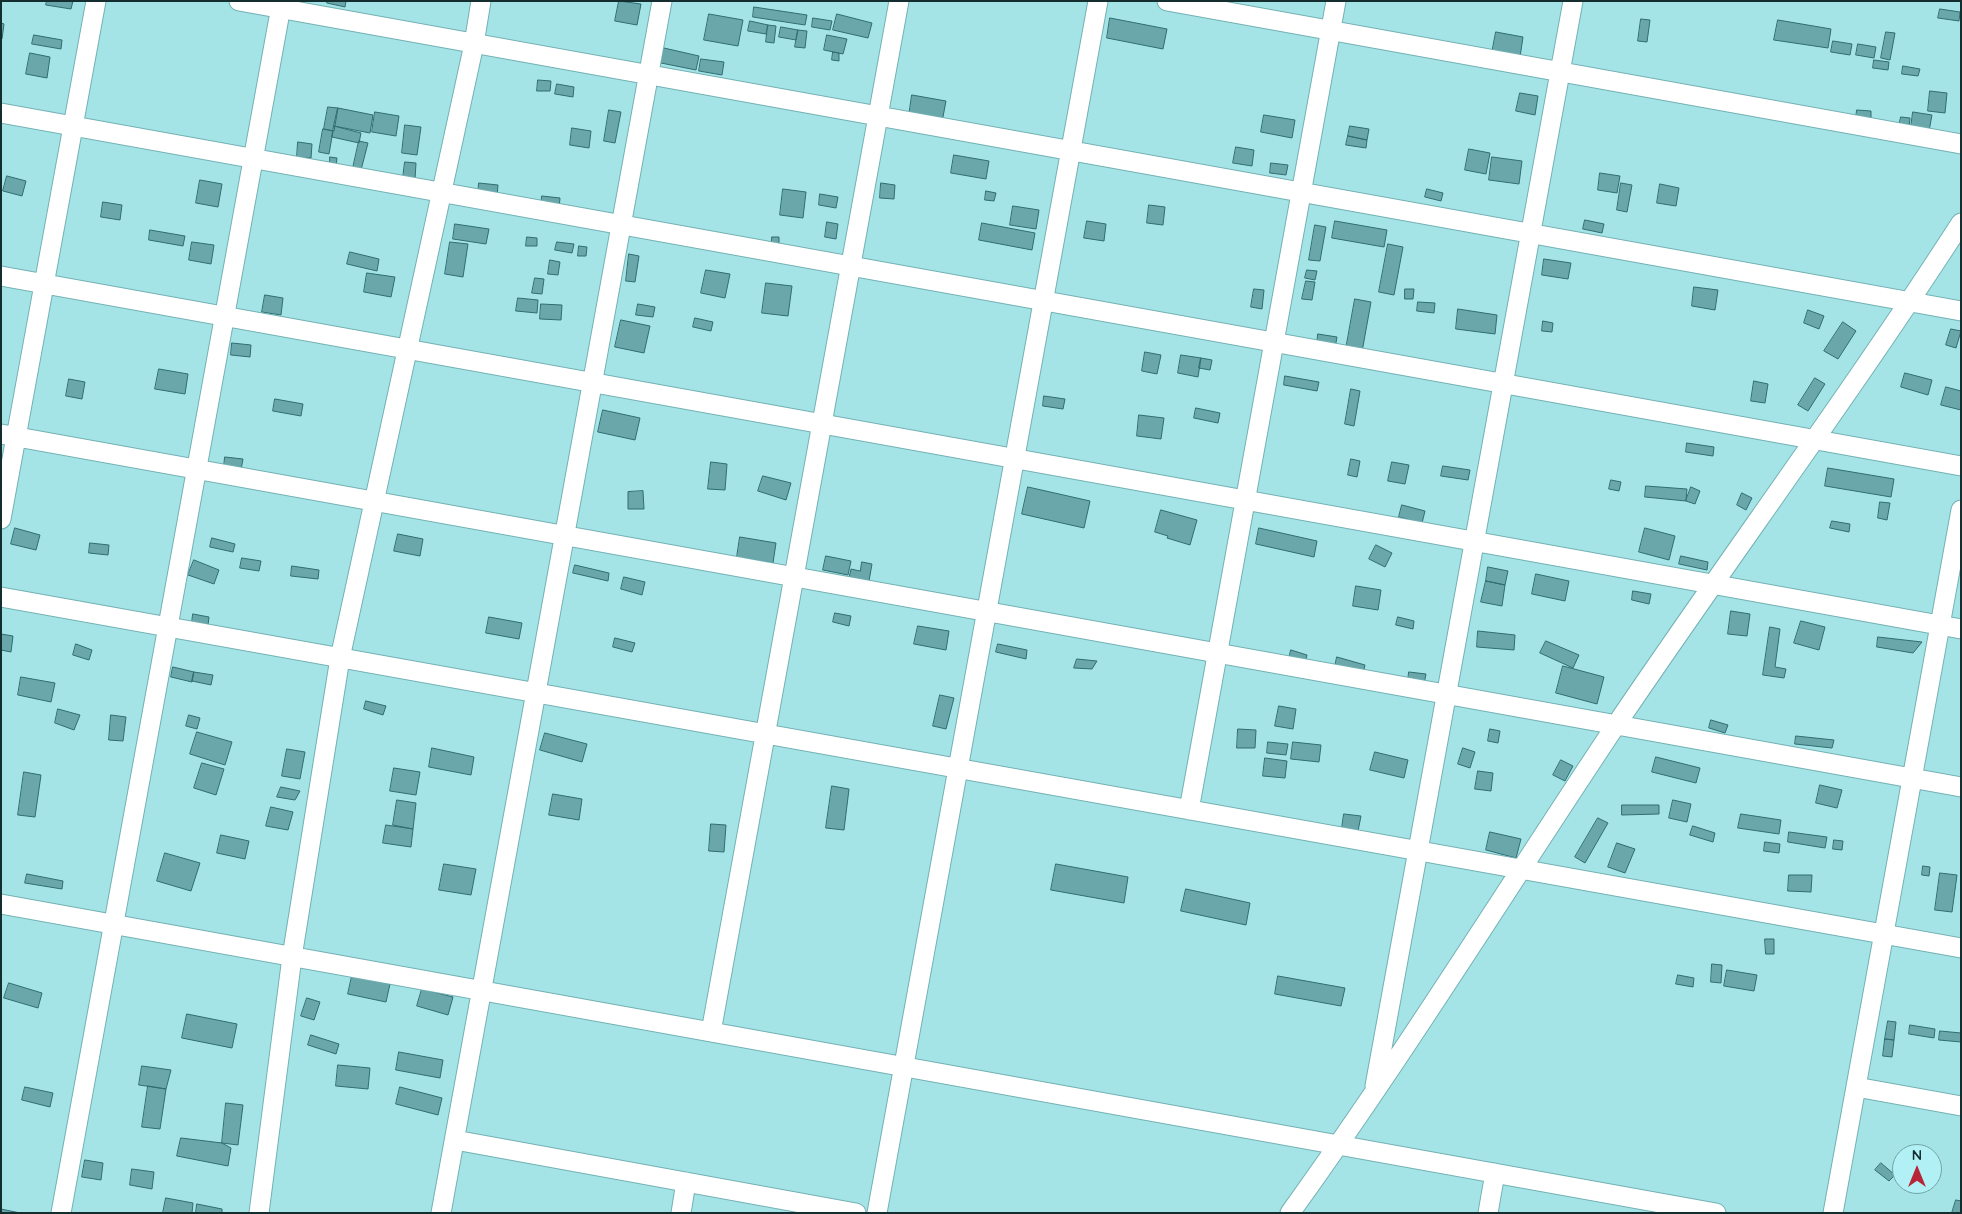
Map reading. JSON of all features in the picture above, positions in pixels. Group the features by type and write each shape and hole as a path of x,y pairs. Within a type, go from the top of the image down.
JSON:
{"street":[{"path":"1,519 9,436 44,284 96,1"},
{"path":"239,1 282,5 474,44 1961,311"},
{"path":"259,1213 292,957 340,658 474,44 481,1"},
{"path":"442,1213 662,1"},
{"path":"711,1032 899,1"},
{"path":"877,1213 1098,1"},
{"path":"1167,1 1961,144"},
{"path":"1188,810 1336,1"},
{"path":"1374,1094 1573,1"},
{"path":"62,1213 282,5"},
{"path":"1,113 1961,466"},
{"path":"1290,1213 1374,1094 1616,725 1910,302 1961,223"},
{"path":"1,276 1961,629"},
{"path":"9,436 1961,787"},
{"path":"1833,1213 1961,510"},
{"path":"1,597 1961,948"},
{"path":"1,904 1716,1213"},
{"path":"1856,1087 1961,1106"},
{"path":"455,1140 856,1213"},
{"path":"1488,1213 1495,1173"},
{"path":"680,1213 686,1182"}],"building":[{"path":"47,1 73,1 71,9 46,5"},
{"path":"327,1 346,1 345,7 327,3"},
{"path":"619,1 641,4 637,25 615,21"},
{"path":"754,7 807,15 805,25 753,17"},
{"path":"1940,9 1960,12 1959,21 1938,18"},
{"path":"709,14 743,20 738,46 704,40"},
{"path":"837,14 872,23 868,38 833,30"},
{"path":"813,18 832,21 830,30 812,27"},
{"path":"1110,18 1167,29 1163,49 1107,38"},
{"path":"1641,19 1650,20 1647,42 1638,41"},
{"path":"1778,20 1831,29 1828,48 1774,40"},
{"path":"750,21 768,25 766,34 748,31"},
{"path":"1,23 4,24 2,39 1,39"},
{"path":"768,25 776,26 774,43 766,42"},
{"path":"781,27 798,30 796,40 779,37"},
{"path":"798,30 807,31 805,48 795,47"},
{"path":"1496,32 1523,37 1520,57 1492,53"},
{"path":"1886,32 1895,33 1890,60 1881,58"},
{"path":"34,35 62,40 61,49 32,44"},
{"path":"827,35 847,39 843,54 824,50"},
{"path":"1833,41 1852,44 1850,55 1831,52"},
{"path":"1858,44 1876,47 1874,58 1856,55"},
{"path":"664,48 699,56 696,70 661,63"},
{"path":"833,52 839,53 839,61 832,60"},
{"path":"30,53 50,57 47,78 26,74"},
{"path":"701,59 724,62 722,75 699,71"},
{"path":"1874,60 1889,62 1888,70 1873,68"},
{"path":"1903,66 1920,69 1918,76 1902,74"},
{"path":"538,80 551,81 550,91 537,91"},
{"path":"557,84 574,87 573,97 555,94"},
{"path":"1930,91 1947,93 1945,113 1928,111"},
{"path":"1520,93 1538,96 1535,115 1516,111"},
{"path":"912,95 946,101 942,122 909,116"},
{"path":"328,107 338,108 334,131 324,129"},
{"path":"338,108 373,115 370,133 334,126"},
{"path":"609,110 621,112 615,143 604,141"},
{"path":"1857,110 1871,111 1871,119 1856,118"},
{"path":"375,112 399,116 396,136 372,132"},
{"path":"1913,112 1932,115 1929,131 1911,128"},
{"path":"1264,115 1295,120 1292,138 1261,132"},
{"path":"1901,117 1910,118 1909,128 1899,126"},
{"path":"405,125 421,127 417,155 402,153"},
{"path":"334,126 361,133 359,143 332,137"},
{"path":"1350,126 1369,129 1367,140 1348,136"},
{"path":"572,128 591,131 589,148 570,145"},
{"path":"323,129 333,131 329,154 319,152"},
{"path":"1348,136 1367,140 1366,148 1346,145"},
{"path":"359,141 368,143 361,170 353,168"},
{"path":"298,142 312,144 311,158 297,157"},
{"path":"1236,147 1254,150 1252,166 1233,163"},
{"path":"1469,149 1490,153 1486,174 1465,170"},
{"path":"954,155 989,161 986,179 951,173"},
{"path":"330,157 337,158 336,166 330,165"},
{"path":"1492,157 1522,161 1519,184 1489,180"},
{"path":"405,162 416,163 415,179 403,178"},
{"path":"1271,163 1288,165 1286,175 1270,173"},
{"path":"1600,173 1620,176 1617,193 1598,190"},
{"path":"7,176 26,181 22,196 3,191"},
{"path":"200,180 222,184 218,207 196,203"},
{"path":"479,183 498,185 497,196 478,194"},
{"path":"881,183 895,185 894,199 880,198"},
{"path":"1621,183 1632,185 1627,212 1617,210"},
{"path":"1660,184 1679,188 1676,206 1657,203"},
{"path":"783,189 806,192 803,218 780,215"},
{"path":"1427,189 1443,193 1441,201 1425,197"},
{"path":"986,191 996,193 994,201 985,200"},
{"path":"820,194 838,197 836,208 819,205"},
{"path":"542,196 560,198 559,209 541,207"},
{"path":"103,202 122,205 120,220 101,217"},
{"path":"1149,205 1165,207 1163,225 1147,223"},
{"path":"1013,206 1039,210 1036,229 1010,225"},
{"path":"1585,220 1604,224 1602,233 1583,229"},
{"path":"1087,221 1106,224 1104,241 1084,238"},
{"path":"1335,221 1387,230 1384,247 1332,238"},
{"path":"827,222 838,224 836,239 825,237"},
{"path":"982,223 1035,233 1032,250 979,240"},
{"path":"455,224 489,229 486,244 453,239"},
{"path":"1315,225 1326,227 1320,261 1309,260"},
{"path":"150,230 185,236 183,246 149,240"},
{"path":"527,237 537,238 537,246 526,246"},
{"path":"772,237 779,237 779,246 772,246"},
{"path":"192,242 214,245 211,264 189,260"},
{"path":"450,242 468,244 463,277 445,274"},
{"path":"557,242 574,244 572,253 555,250"},
{"path":"1388,244 1403,247 1394,295 1379,292"},
{"path":"579,246 587,247 586,256 578,256"},
{"path":"350,252 379,259 377,271 347,264"},
{"path":"629,254 639,256 635,282 626,281"},
{"path":"1544,259 1571,263 1568,279 1542,275"},
{"path":"550,260 560,262 558,275 548,274"},
{"path":"706,270 730,274 725,298 701,293"},
{"path":"1307,270 1317,271 1315,280 1305,278"},
{"path":"367,273 395,277 391,297 364,292"},
{"path":"535,278 544,279 542,294 532,293"},
{"path":"1306,281 1315,282 1312,300 1302,299"},
{"path":"766,283 792,286 788,316 762,313"},
{"path":"1694,287 1718,290 1715,310 1692,306"},
{"path":"1254,289 1264,290 1262,309 1251,307"},
{"path":"1405,289 1414,289 1413,299 1405,299"},
{"path":"265,295 283,298 281,315 262,312"},
{"path":"518,298 538,300 537,313 516,311"},
{"path":"1355,299 1371,302 1362,352 1346,349"},
{"path":"1418,302 1435,303 1434,313 1417,311"},
{"path":"541,304 562,305 561,320 540,319"},
{"path":"638,304 655,307 653,317 636,315"},
{"path":"1458,309 1497,315 1495,334 1456,329"},
{"path":"1808,310 1824,316 1819,329 1804,323"},
{"path":"695,318 713,322 711,331 693,327"},
{"path":"621,320 650,326 644,353 615,347"},
{"path":"1543,321 1553,323 1552,332 1542,331"},
{"path":"1843,322 1856,331 1838,359 1824,351"},
{"path":"1951,329 1961,331 1956,348 1946,345"},
{"path":"1318,334 1337,337 1335,348 1317,345"},
{"path":"232,343 251,345 250,357 231,355"},
{"path":"1145,352 1161,355 1157,374 1142,371"},
{"path":"1181,355 1201,358 1198,377 1178,373"},
{"path":"1201,358 1212,360 1210,370 1199,368"},
{"path":"159,369 188,374 185,394 155,389"},
{"path":"1905,373 1932,380 1928,395 1901,387"},
{"path":"1285,376 1319,382 1317,391 1284,385"},
{"path":"1815,378 1825,384 1808,411 1798,405"},
{"path":"69,379 85,382 82,399 66,396"},
{"path":"1754,381 1768,384 1765,403 1751,401"},
{"path":"1946,387 1961,391 1961,410 1941,405"},
{"path":"1351,389 1360,391 1354,426 1345,424"},
{"path":"1044,396 1065,399 1063,409 1043,406"},
{"path":"275,399 303,404 301,416 273,411"},
{"path":"1196,408 1220,413 1218,423 1194,418"},
{"path":"603,410 640,418 635,440 598,432"},
{"path":"1139,415 1164,418 1161,439 1137,436"},
{"path":"1687,443 1714,447 1713,456 1686,452"},
{"path":"225,457 243,459 241,470 224,467"},
{"path":"1351,459 1360,461 1357,477 1348,475"},
{"path":"711,462 727,464 725,490 708,489"},
{"path":"1392,462 1409,465 1405,484 1388,481"},
{"path":"1443,466 1470,470 1468,480 1441,476"},
{"path":"1828,468 1894,479 1891,497 1825,486"},
{"path":"763,476 791,483 786,500 758,491"},
{"path":"1611,480 1621,482 1619,491 1609,489"},
{"path":"1646,486 1687,489 1686,501 1645,497"},
{"path":"1028,487 1090,501 1084,528 1022,514"},
{"path":"1691,487 1700,491 1695,504 1686,501"},
{"path":"643,491 644,509 628,509 628,492"},
{"path":"1742,493 1752,498 1746,510 1737,505"},
{"path":"1880,502 1890,503 1887,520 1878,518"},
{"path":"1402,505 1425,511 1422,523 1399,517"},
{"path":"1161,510 1197,520 1190,545 1155,532"},
{"path":"1832,521 1850,524 1849,532 1830,528"},
{"path":"15,528 40,535 36,550 11,544"},
{"path":"1259,528 1317,541 1314,557 1256,544"},
{"path":"1645,528 1675,536 1669,560 1639,552"},
{"path":"398,534 423,539 420,556 394,551"},
{"path":"740,537 776,543 773,563 737,557"},
{"path":"212,538 235,544 233,552 210,547"},
{"path":"90,543 109,545 108,555 89,553"},
{"path":"1376,545 1392,553 1385,567 1369,559"},
{"path":"826,556 851,561 848,575 823,570"},
{"path":"1681,556 1708,562 1707,570 1679,564"},
{"path":"242,558 261,561 259,571 240,568"},
{"path":"194,560 219,570 214,584 188,575"},
{"path":"862,562 872,564 869,581 849,578 851,569 860,571"},
{"path":"575,565 609,573 608,581 573,573"},
{"path":"292,566 319,570 318,579 291,576"},
{"path":"1488,567 1508,571 1505,585 1486,581"},
{"path":"1536,574 1569,581 1565,601 1532,594"},
{"path":"624,577 645,582 642,595 621,589"},
{"path":"1486,581 1505,585 1502,606 1481,602"},
{"path":"1356,586 1381,590 1378,610 1353,606"},
{"path":"1633,591 1651,594 1649,604 1632,600"},
{"path":"1731,611 1750,614 1747,636 1728,634"},
{"path":"835,613 851,616 849,626 833,622"},
{"path":"193,614 209,617 208,625 192,623"},
{"path":"489,617 522,623 519,639 486,633"},
{"path":"1398,617 1414,621 1413,629 1396,625"},
{"path":"1801,621 1825,627 1819,650 1794,643"},
{"path":"918,626 949,631 946,650 914,644"},
{"path":"1770,627 1780,629 1775,667 1786,669 1784,678 1763,675"},
{"path":"1478,631 1515,635 1514,650 1477,647"},
{"path":"1,634 13,636 11,652 1,650"},
{"path":"1878,637 1922,642 1913,653 1877,647"},
{"path":"615,638 635,643 632,652 613,647"},
{"path":"1546,641 1579,655 1573,668 1540,653"},
{"path":"76,644 92,650 89,660 73,655"},
{"path":"998,644 1027,650 1026,659 996,652"},
{"path":"1291,650 1307,655 1305,663 1289,659"},
{"path":"1337,657 1365,665 1363,674 1335,667"},
{"path":"1077,659 1097,661 1092,669 1074,668"},
{"path":"1563,666 1604,677 1597,704 1556,693"},
{"path":"173,667 194,672 192,682 171,677"},
{"path":"194,672 213,675 211,685 192,681"},
{"path":"1409,672 1426,674 1424,684 1408,681"},
{"path":"21,677 55,683 51,702 18,695"},
{"path":"940,695 954,698 946,729 933,726"},
{"path":"366,701 386,706 383,715 364,709"},
{"path":"1279,706 1296,709 1293,729 1275,726"},
{"path":"58,709 80,715 74,730 55,723"},
{"path":"111,715 126,717 123,741 109,740"},
{"path":"189,715 200,718 197,729 186,726"},
{"path":"1711,720 1728,725 1725,733 1709,728"},
{"path":"1238,729 1256,730 1255,748 1237,748"},
{"path":"1490,729 1500,731 1498,743 1488,741"},
{"path":"197,732 232,742 225,765 190,754"},
{"path":"545,733 587,744 582,762 540,750"},
{"path":"1796,736 1834,740 1832,748 1795,744"},
{"path":"1268,742 1288,744 1286,755 1267,753"},
{"path":"1293,742 1321,745 1319,762 1291,759"},
{"path":"432,748 474,757 471,775 429,767"},
{"path":"1463,748 1475,752 1470,768 1458,764"},
{"path":"287,749 305,752 300,779 282,776"},
{"path":"1375,752 1408,760 1404,778 1370,770"},
{"path":"1656,757 1700,768 1696,783 1652,772"},
{"path":"1265,758 1287,761 1285,778 1263,776"},
{"path":"1561,760 1573,766 1565,781 1553,775"},
{"path":"202,763 224,769 216,795 194,788"},
{"path":"394,768 420,772 416,795 390,791"},
{"path":"1478,771 1493,773 1491,791 1475,789"},
{"path":"24,772 41,775 35,817 18,815"},
{"path":"1820,785 1842,790 1837,808 1816,803"},
{"path":"832,786 849,789 844,830 826,828"},
{"path":"281,787 300,791 295,800 277,797"},
{"path":"553,794 582,799 579,820 549,815"},
{"path":"397,800 416,803 413,829 393,825"},
{"path":"1673,800 1691,804 1687,822 1669,818"},
{"path":"1622,805 1659,805 1659,814 1622,815"},
{"path":"271,807 293,812 288,830 266,826"},
{"path":"1344,814 1361,816 1358,831 1342,828"},
{"path":"1741,814 1781,820 1779,834 1738,828"},
{"path":"1598,818 1608,823 1585,863 1575,857"},
{"path":"711,824 726,825 724,852 709,851"},
{"path":"386,825 413,829 411,847 383,843"},
{"path":"1693,826 1715,833 1713,842 1690,835"},
{"path":"1490,832 1521,839 1516,858 1486,850"},
{"path":"1789,832 1827,837 1825,848 1788,842"},
{"path":"221,835 249,841 245,859 217,853"},
{"path":"1834,840 1843,841 1842,850 1833,849"},
{"path":"1765,842 1780,844 1779,853 1764,851"},
{"path":"1617,843 1635,849 1625,873 1608,867"},
{"path":"165,853 200,863 191,891 157,881"},
{"path":"444,864 476,869 471,895 439,890"},
{"path":"1056,864 1128,877 1124,903 1051,890"},
{"path":"1923,866 1930,867 1929,876 1922,875"},
{"path":"1940,873 1957,875 1952,912 1935,910"},
{"path":"27,874 63,881 62,889 25,883"},
{"path":"1789,875 1812,875 1811,892 1788,891"},
{"path":"1186,889 1250,903 1246,925 1181,911"},
{"path":"1765,939 1774,939 1774,954 1766,954"},
{"path":"1712,964 1722,965 1721,983 1711,982"},
{"path":"1727,970 1757,975 1754,991 1724,986"},
{"path":"1678,975 1694,978 1693,987 1676,984"},
{"path":"352,976 390,984 386,1002 348,994"},
{"path":"1278,976 1345,988 1341,1006 1275,994"},
{"path":"9,983 42,993 38,1008 4,998"},
{"path":"422,989 453,997 448,1015 417,1006"},
{"path":"307,998 320,1002 314,1020 301,1016"},
{"path":"187,1014 237,1024 232,1048 182,1038"},
{"path":"1888,1021 1896,1022 1894,1040 1885,1039"},
{"path":"1910,1025 1935,1029 1934,1038 1909,1034"},
{"path":"1940,1031 1961,1033 1961,1042 1939,1040"},
{"path":"311,1035 339,1044 336,1054 308,1045"},
{"path":"1885,1039 1894,1040 1892,1057 1883,1056"},
{"path":"399,1052 443,1060 440,1078 396,1070"},
{"path":"338,1065 370,1068 368,1089 336,1086"},
{"path":"142,1066 171,1070 166,1089 139,1085"},
{"path":"148,1086 166,1089 160,1129 142,1127"},
{"path":"25,1087 53,1093 50,1107 22,1100"},
{"path":"400,1087 442,1098 438,1115 396,1104"},
{"path":"226,1103 243,1105 238,1145 222,1143"},
{"path":"181,1138 222,1143 231,1148 228,1166 177,1156"},
{"path":"85,1160 103,1163 101,1180 82,1177"},
{"path":"1881,1163 1892,1172 1892,1178 1889,1181 1875,1170"},
{"path":"132,1169 154,1172 152,1189 130,1185"},
{"path":"166,1198 193,1203 192,1213 163,1213"},
{"path":"1956,1200 1961,1201 1961,1213 1952,1213"},
{"path":"197,1204 222,1209 222,1213 196,1213"},
{"path":"1,1209 20,1213 1,1213"}]}
